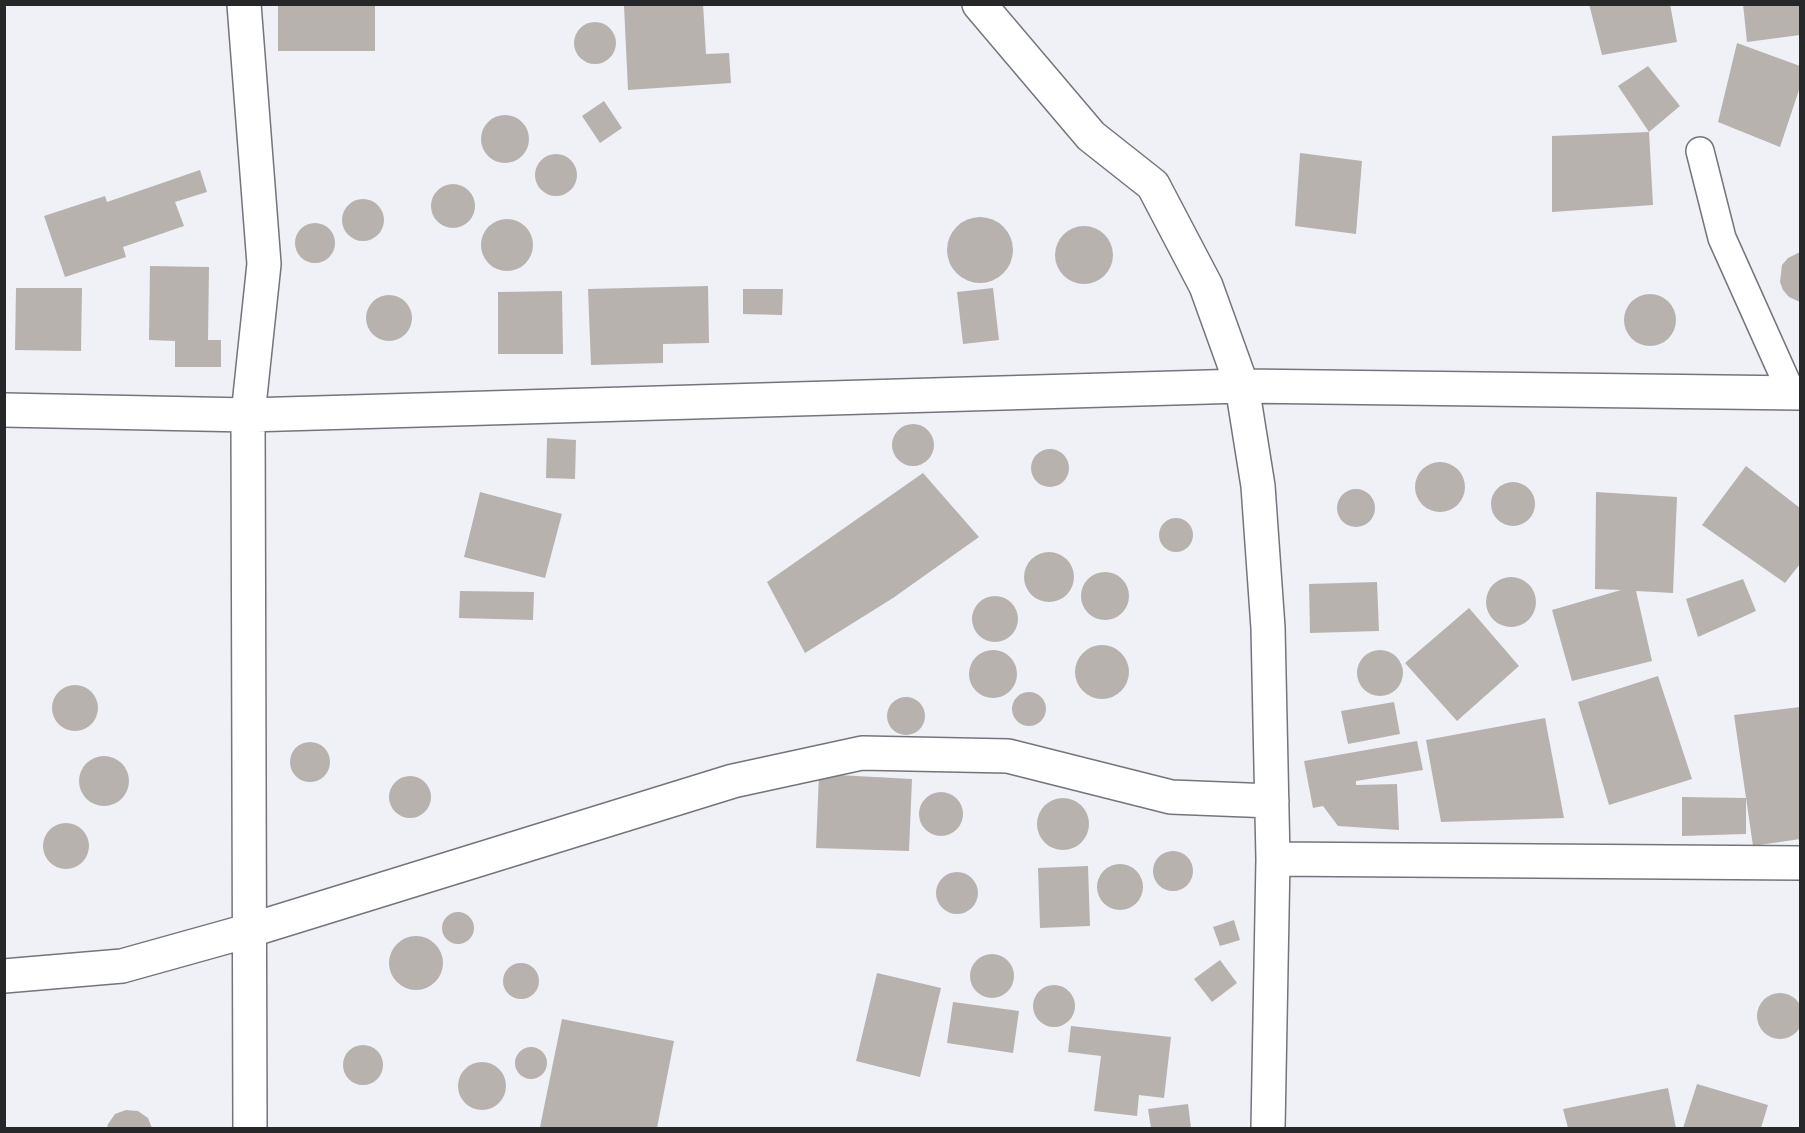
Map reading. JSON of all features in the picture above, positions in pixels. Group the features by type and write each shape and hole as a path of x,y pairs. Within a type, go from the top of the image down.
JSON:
{"street":[{"path":"244,4 264,264 248,415 250,1128"},
{"path":"979,4 1091,136 1153,185 1206,286 1242,386 1258,486 1268,628 1273,859 1268,1128"},
{"path":"4,410 248,415 1242,386 1796,393"},
{"path":"4,976 122,966 251,930 733,781 862,753 1008,756 1171,797 1272,801"},
{"path":"1273,859 1800,863"}],"lane":[{"path":"1700,151 1722,238 1796,393"}],"building":[{"path":"278,4 375,4 375,51 278,51"},
{"path":"703,4 706,54 729,53 731,83 628,90 624,6"},
{"path":"1589,4 1670,4 1677,42 1602,55"},
{"path":"1743,4 1800,4 1800,35 1747,42"},
{"path":"595,22 603,23 610,28 615,35 615,51 610,58 603,63 595,64 587,63 580,58 575,51 574,43 575,35 580,28 587,23"},
{"path":"1737,43 1800,66 1800,87 1780,147 1718,122"},
{"path":"1648,66 1680,106 1649,132 1618,86"},
{"path":"604,101 622,128 600,143 582,116"},
{"path":"505,115 522,122 529,139 522,156 505,163 488,156 481,139 488,122"},
{"path":"1649,132 1653,205 1552,212 1552,136"},
{"path":"1300,153 1362,161 1356,234 1295,226"},
{"path":"556,154 571,160 577,175 571,190 556,196 541,190 535,175 541,160"},
{"path":"200,170 207,192 175,202 184,226 123,247 126,257 65,277 44,216 105,196 107,202"},
{"path":"453,184 469,190 475,206 469,222 453,228 437,222 431,206 437,190"},
{"path":"363,199 371,200 378,205 383,212 383,228 378,235 371,240 363,241 355,240 348,235 343,228 342,220 343,212 348,205 355,200"},
{"path":"986,217 1004,226 1011,237 1013,250 1011,263 1004,274 993,281 974,283 956,274 949,263 947,244 956,226 967,219"},
{"path":"507,219 517,221 525,227 531,235 533,245 531,255 525,263 517,269 507,271 497,269 489,263 483,255 481,245 483,235 489,227 497,221"},
{"path":"315,223 323,224 329,229 334,235 334,251 329,257 323,262 315,263 307,262 301,257 296,251 295,243 296,235 301,229 307,224"},
{"path":"1078,226 1090,226 1105,234 1113,249 1113,261 1105,276 1090,284 1078,284 1063,276 1055,261 1055,249 1063,234"},
{"path":"1800,252 1800,302 1789,297 1780,282 1782,265 1788,258"},
{"path":"150,266 209,267 208,340 221,340 221,367 175,367 175,341 149,340"},
{"path":"708,286 709,343 663,344 663,363 591,365 588,289"},
{"path":"16,288 82,288 81,351 15,350"},
{"path":"993,288 999,340 963,344 957,292"},
{"path":"743,289 783,289 782,315 743,314"},
{"path":"562,291 563,354 498,354 498,292"},
{"path":"1645,294 1655,294 1669,301 1676,320 1669,339 1655,346 1645,346 1635,342 1628,335 1624,325 1624,315 1628,305 1635,298"},
{"path":"389,295 405,302 412,318 405,334 389,341 373,334 366,318 373,302"},
{"path":"913,424 921,425 928,430 933,437 933,453 928,460 921,465 913,466 905,465 898,460 893,453 892,445 893,437 898,430 905,425"},
{"path":"547,438 576,440 575,479 546,478"},
{"path":"1050,449 1064,454 1069,468 1064,482 1050,487 1036,482 1031,468 1036,454"},
{"path":"1445,462 1458,469 1464,477 1464,497 1458,505 1450,511 1435,512 1422,505 1416,497 1415,482 1422,469 1430,463"},
{"path":"1746,466 1800,508 1800,564 1785,583 1702,525"},
{"path":"923,473 979,537 893,598 805,653 767,582"},
{"path":"1513,482 1529,488 1535,504 1529,520 1513,526 1497,520 1491,504 1497,488"},
{"path":"1356,489 1363,490 1369,495 1374,501 1374,515 1369,521 1363,526 1356,527 1349,526 1343,521 1338,515 1337,508 1338,501 1343,495 1349,490"},
{"path":"480,492 562,514 545,578 464,557"},
{"path":"1596,492 1677,497 1673,593 1636,591 1652,661 1572,681 1552,610 1621,590 1595,589"},
{"path":"1176,518 1188,523 1193,535 1188,547 1176,552 1164,547 1159,535 1164,523"},
{"path":"1044,552 1054,552 1067,559 1074,572 1074,582 1067,595 1054,602 1044,602 1035,598 1028,591 1024,582 1024,572 1028,563 1035,556"},
{"path":"1105,572 1122,579 1129,596 1122,613 1105,620 1088,613 1081,596 1088,579"},
{"path":"1506,577 1516,577 1529,584 1536,597 1536,607 1529,620 1516,627 1506,627 1497,623 1490,616 1486,607 1486,597 1490,588 1497,581"},
{"path":"1743,579 1756,611 1698,637 1686,599"},
{"path":"1377,582 1379,631 1310,633 1309,584"},
{"path":"460,591 534,592 533,620 459,618"},
{"path":"995,596 1004,597 1012,602 1017,610 1017,628 1012,636 1004,641 995,642 986,641 978,636 973,628 972,619 973,610 978,602 986,597"},
{"path":"1469,608 1519,666 1457,721 1405,663"},
{"path":"1102,645 1112,647 1121,653 1127,662 1129,672 1127,682 1121,691 1112,697 1102,699 1092,697 1083,691 1077,682 1075,672 1077,662 1083,653 1092,647"},
{"path":"988,650 998,650 1010,657 1017,669 1017,679 1010,691 998,698 988,698 973,687 969,679 969,669 980,654"},
{"path":"1380,650 1389,651 1397,656 1402,664 1402,682 1397,690 1389,695 1380,696 1371,695 1363,690 1358,682 1357,673 1358,664 1363,656 1371,651"},
{"path":"1658,676 1692,779 1609,805 1578,702"},
{"path":"75,685 91,692 98,708 91,724 75,731 59,724 52,708 59,692"},
{"path":"1029,692 1041,697 1046,709 1041,721 1029,726 1017,721 1012,709 1017,697"},
{"path":"906,697 919,703 925,716 919,729 906,735 893,729 887,716 893,703"},
{"path":"1394,702 1400,734 1348,744 1341,711"},
{"path":"1800,707 1800,839 1753,846 1734,715"},
{"path":"1545,718 1564,818 1441,822 1426,740"},
{"path":"1417,741 1423,770 1356,781 1356,785 1397,784 1399,830 1338,826 1323,806 1313,808 1304,761"},
{"path":"310,742 318,743 324,748 329,754 329,770 324,776 318,781 310,782 302,781 296,776 291,770 290,762 291,754 296,748 302,743"},
{"path":"104,756 122,763 129,781 122,799 104,806 86,799 79,781 86,763"},
{"path":"819,774 912,779 909,851 816,848"},
{"path":"410,776 425,782 431,797 425,812 410,818 395,812 389,797 395,782"},
{"path":"941,792 950,793 957,798 962,805 962,823 957,830 950,835 941,836 932,835 925,830 920,823 919,814 920,805 925,798 932,793"},
{"path":"1682,797 1746,798 1746,834 1682,836"},
{"path":"1058,798 1068,798 1078,802 1085,809 1089,824 1085,839 1078,846 1068,850 1058,850 1048,846 1041,839 1037,829 1037,819 1041,809 1048,802"},
{"path":"66,823 82,830 89,846 82,862 66,869 50,862 43,846 50,830"},
{"path":"1173,851 1181,852 1187,857 1192,863 1192,879 1187,885 1181,890 1173,891 1165,890 1159,885 1154,879 1153,871 1154,863 1159,857 1165,852"},
{"path":"1120,864 1129,865 1137,870 1142,878 1142,896 1137,904 1129,909 1120,910 1111,909 1103,904 1098,896 1097,887 1098,878 1103,870 1111,865"},
{"path":"1088,866 1090,926 1040,928 1038,868"},
{"path":"957,872 965,873 972,878 977,885 977,901 972,908 965,913 957,914 949,913 942,908 937,901 936,893 937,885 942,878 949,873"},
{"path":"458,912 469,917 474,928 469,939 458,944 447,939 442,928 447,917"},
{"path":"1234,920 1240,940 1220,946 1213,927"},
{"path":"416,936 426,938 435,944 441,953 443,963 441,973 435,982 426,988 416,990 406,988 397,982 391,973 389,963 391,953 397,944 406,938"},
{"path":"992,954 1001,955 1008,960 1013,967 1013,985 1008,992 1001,997 992,998 983,997 976,992 971,985 970,976 971,967 976,960 983,955"},
{"path":"1220,960 1237,983 1212,1002 1194,979"},
{"path":"521,963 534,968 539,981 534,994 521,999 508,994 503,981 508,968"},
{"path":"877,973 941,988 920,1077 856,1061"},
{"path":"1054,985 1062,986 1069,991 1074,998 1074,1014 1069,1021 1062,1026 1054,1027 1046,1026 1039,1021 1034,1014 1033,1006 1034,998 1039,991 1046,986"},
{"path":"1780,993 1796,1000 1803,1016 1796,1032 1780,1039 1764,1032 1757,1016 1764,1000"},
{"path":"953,1002 1019,1011 1013,1053 947,1043"},
{"path":"562,1019 674,1041 657,1128 540,1127"},
{"path":"1071,1026 1171,1037 1164,1098 1139,1095 1137,1116 1094,1111 1101,1056 1068,1052"},
{"path":"363,1045 377,1051 383,1065 377,1079 363,1085 349,1079 343,1065 349,1051"},
{"path":"531,1047 543,1051 547,1063 543,1075 531,1079 519,1075 515,1063 519,1051"},
{"path":"477,1062 487,1062 499,1069 506,1081 506,1091 499,1103 487,1110 477,1110 462,1099 458,1091 458,1081 469,1066"},
{"path":"1697,1084 1768,1105 1761,1128 1683,1128"},
{"path":"1668,1088 1676,1128 1568,1128 1563,1109"},
{"path":"1188,1104 1191,1128 1151,1128 1148,1109"},
{"path":"126,1110 138,1111 148,1118 152,1128 107,1128 115,1114"}]}
